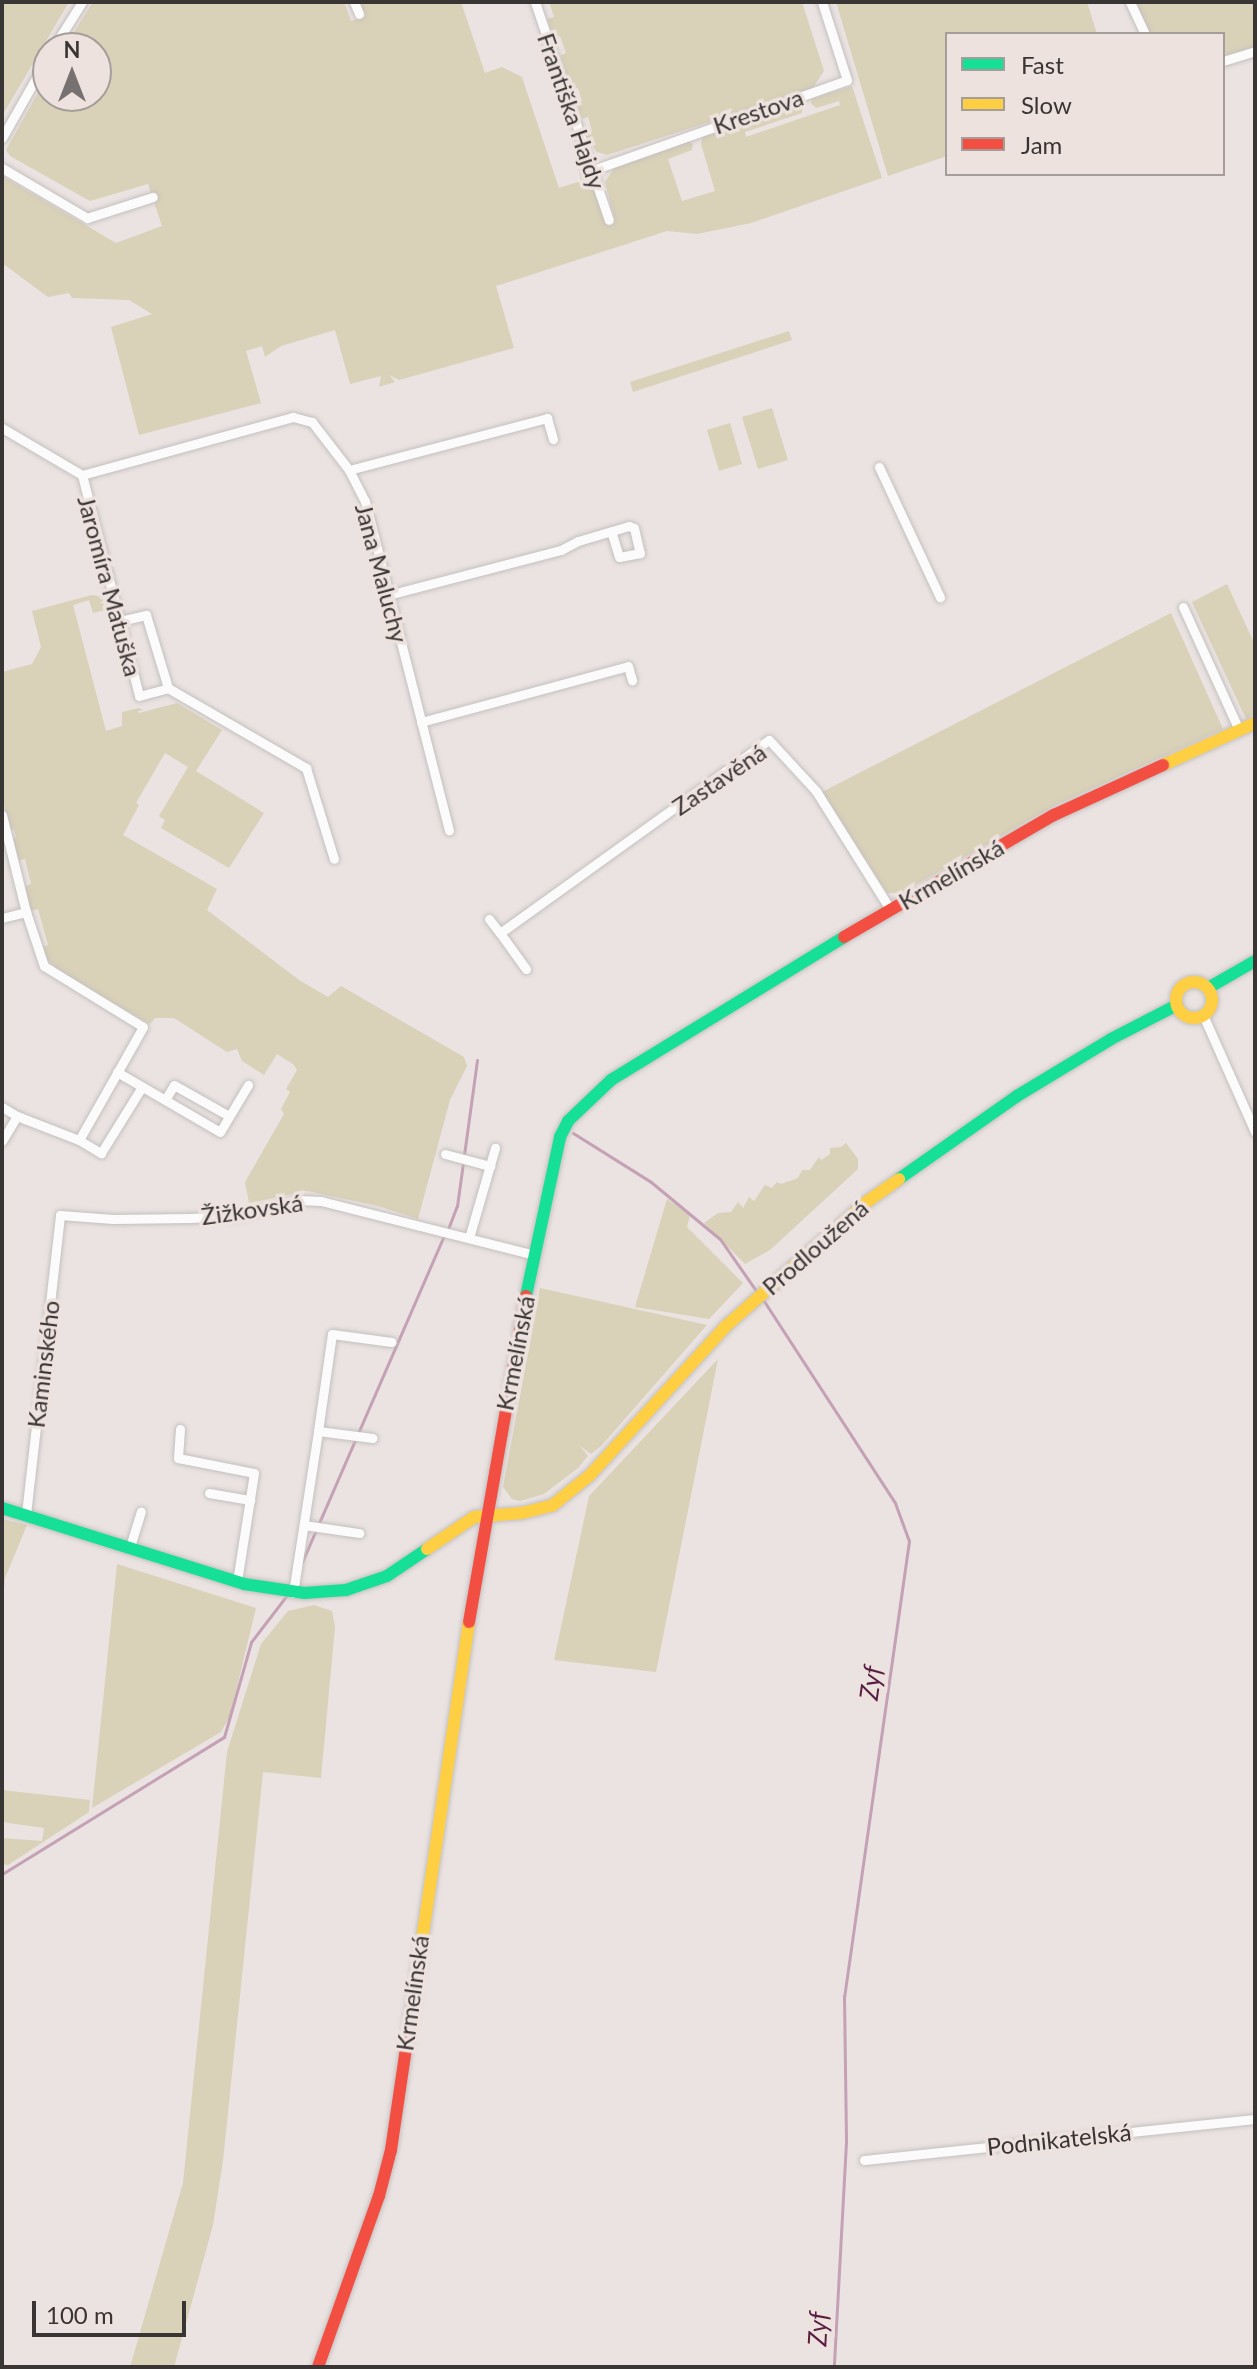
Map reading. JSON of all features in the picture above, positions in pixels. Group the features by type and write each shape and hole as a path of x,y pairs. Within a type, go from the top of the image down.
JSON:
{"main road":[{"name":"Krmelínská","path":"318,2367 379,2196 391,2150 423,1913 486,1514 534,1255 560,1137 583,1105 611,1080 890,909 1054,815 1255,723"},
{"path":"1208,988 1255,961"},
{"path":"1195,982 1208,988 1212,1001 1203,1015 1186,1016 1177,1005 1177,995 1185,984 1195,982"},
{"name":"Prodloužená","path":"486,1514 533,1511 553,1505 577,1488 699,1353 753,1300 868,1201 971,1126 1078,1058 1177,1005"},
{"path":"2,1508 237,1582 293,1593 346,1590 374,1581 415,1559 465,1521 486,1514"}],"street":[{"path":"63,32 82,2"},
{"path":"354,2 359,14"},
{"name":"Františka Hajdy","path":"535,2 609,220"},
{"name":"Krestova","path":"593,170 847,80 822,2"},
{"path":"1130,2 1144,32"},
{"path":"1225,60 1255,51"},
{"path":"2,138 32,85"},
{"path":"2,168 87,218 153,197"},
{"name":"Jana Maluchy","path":"82,475 293,417 312,422 349,470 365,501 449,830"},
{"path":"349,470 547,418 553,439"},
{"name":"Jaromíra Matuška","path":"2,428 82,475 139,696 168,688 306,768 334,859"},
{"path":"879,467 940,597"},
{"path":"388,595 561,550 611,531"},
{"path":"1183,607 1239,730"},
{"path":"120,621 146,615 168,688"},
{"path":"421,722 628,666 632,680"},
{"name":"Zastavěná","path":"500,933 769,740 816,791 890,909"},
{"path":"2,815 26,912 44,966 143,1027 79,1140"},
{"path":"2,918 26,912"},
{"path":"489,919 526,969"},
{"path":"1203,1015 1255,1132"},
{"path":"117,1072 220,1132 248,1085"},
{"path":"165,1100 174,1085 229,1116"},
{"path":"2,1107 79,1140 101,1153 142,1087"},
{"path":"2,1141 17,1116"},
{"path":"469,1238 495,1148"},
{"path":"445,1154 490,1166"},
{"name":"Žižkovská","path":"60,1215 113,1219 234,1216 300,1200 321,1201 534,1255"},
{"name":"Kaminského","path":"26,1514 60,1215"},
{"path":"293,1593 332,1334 391,1342"},
{"path":"174,1471 180,1429"},
{"path":"318,1431 373,1438"},
{"path":"178,1458 254,1473 237,1582"},
{"path":"209,1493 250,1500"},
{"path":"130,1547 141,1512"},
{"path":"304,1525 359,1533"},
{"name":"Podnikatelská","path":"864,2160 1255,2119"}],"shaded area":[{"path":"2,2 69,2 51,32 32,32 32,65 2,116"},
{"path":"93,2 344,2 351,21 364,17 359,2 461,2 485,73 502,67 522,77 559,188 581,181 578,166 587,164 607,223 615,220 605,182 616,166 688,141 693,144 692,150 668,159 682,201 715,191 701,144 703,136 799,104 802,106 802,113 745,132 746,137 840,105 839,101 816,108 811,103 812,99 852,86 882,178 751,223 697,234 667,231 496,286 514,348 399,380 389,375 395,382 379,387 381,376 350,384 335,330 281,346 265,357 262,346 246,351 261,403 139,435 111,327 152,314 129,300 72,298 69,293 48,297 2,263 2,176 116,243 162,226 148,184 90,201 10,156 6,150 32,104 32,112 112,112 112,32 74,32"},
{"path":"549,2 802,2 824,71 812,89 607,155 597,152 585,133 592,131 588,117 581,119 575,103 582,101 578,88 571,89 560,56 566,53 560,36 554,38 547,19 554,17"},
{"path":"836,2 1087,2 1096,32 945,32 945,157 888,176"},
{"path":"1134,2 1255,2 1255,48 1225,56 1225,32 1148,32"},
{"path":"789,331 792,340 633,392 630,382"},
{"path":"772,408 788,460 758,469 742,417"},
{"path":"730,423 742,464 719,471 707,430"},
{"path":"1227,584 1255,645 1255,713 1246,719 1192,602"},
{"path":"92,595 102,597 105,610 93,613 89,600 73,605 106,731 122,726 122,712 143,710 139,713 177,703 222,730 196,771 264,813 229,868 161,828 165,820 159,816 188,767 165,753 136,803 139,805 123,835 217,889 207,910 299,980 328,997 341,986 464,1057 467,1066 450,1100 418,1219 378,1206 307,1191 249,1203 245,1182 284,1114 281,1109 290,1092 286,1089 297,1070 293,1064 277,1054 264,1075 242,1061 237,1049 227,1052 174,1018 155,1018 150,1024 61,973 43,955 40,948 48,945 38,909 30,911 24,887 31,884 25,859 17,861 12,840 16,837 14,829 9,830 2,795 2,672 32,664 41,647 32,611"},
{"path":"1171,613 1223,729 1054,806 901,893 887,893 822,792"},
{"path":"846,1143 858,1159 858,1169 770,1250 745,1264 704,1223 718,1213 731,1212 738,1202 743,1208 749,1197 754,1201 765,1185 772,1188 777,1182 781,1184 798,1178 802,1170 810,1170 819,1157 821,1160 830,1154 830,1148"},
{"path":"667,1199 690,1215 687,1227 743,1283 709,1319 635,1307"},
{"path":"540,1288 707,1325 601,1446 591,1454 580,1446 588,1456 578,1468 544,1494 520,1501 512,1499 503,1487"},
{"path":"718,1359 656,1672 554,1660 589,1496"},
{"path":"2,1519 27,1525 5,1578 2,1611"},
{"path":"117,1564 256,1608 230,1716 221,1732 92,1808"},
{"path":"314,1605 332,1611 335,1627 321,1778 263,1772 223,2161 213,2225 174,2367 130,2367 183,2183 227,1752 261,1644 288,1611"},
{"path":"2,1790 90,1800 89,1812 8,1865 2,1864 2,1838 42,1841 44,1828 2,1822"}],"waterway":[{"path":"464,1155 477,1060"},
{"name":"Zyf","path":"573,1133 651,1182 720,1239 757,1292"},
{"path":"448,1229 457,1206 463,1163"},
{"path":"302,1562 444,1236"},
{"name":"Zyf","path":"762,1298 895,1503 909,1541 844,1996 846,2142 834,2367"},
{"path":"2,1874 224,1737 251,1642 287,1595"}],"traffic: fast":[{"path":"526,1296 560,1137 568,1121 611,1080 844,937"},
{"path":"1208,988 1255,961"},
{"path":"899,1179 1017,1096 1111,1039 1177,1005"},
{"path":"2,1508 244,1584 304,1593 346,1590 387,1576 427,1549"}],"traffic: slow":[{"path":"1163,765 1255,723"},
{"path":"1194,982 1207,987 1212,1000 1207,1013 1194,1018 1181,1013 1176,1000 1181,987 1194,982"},
{"path":"427,1549 474,1517 522,1513 553,1505 590,1475 726,1326 868,1201 899,1179"},
{"path":"417,1974 469,1622"}],"traffic: jam":[{"path":"844,937 1054,815 1163,765"},
{"path":"469,1622 526,1296"},
{"path":"318,2367 379,2196 391,2150 417,1974"}]}
